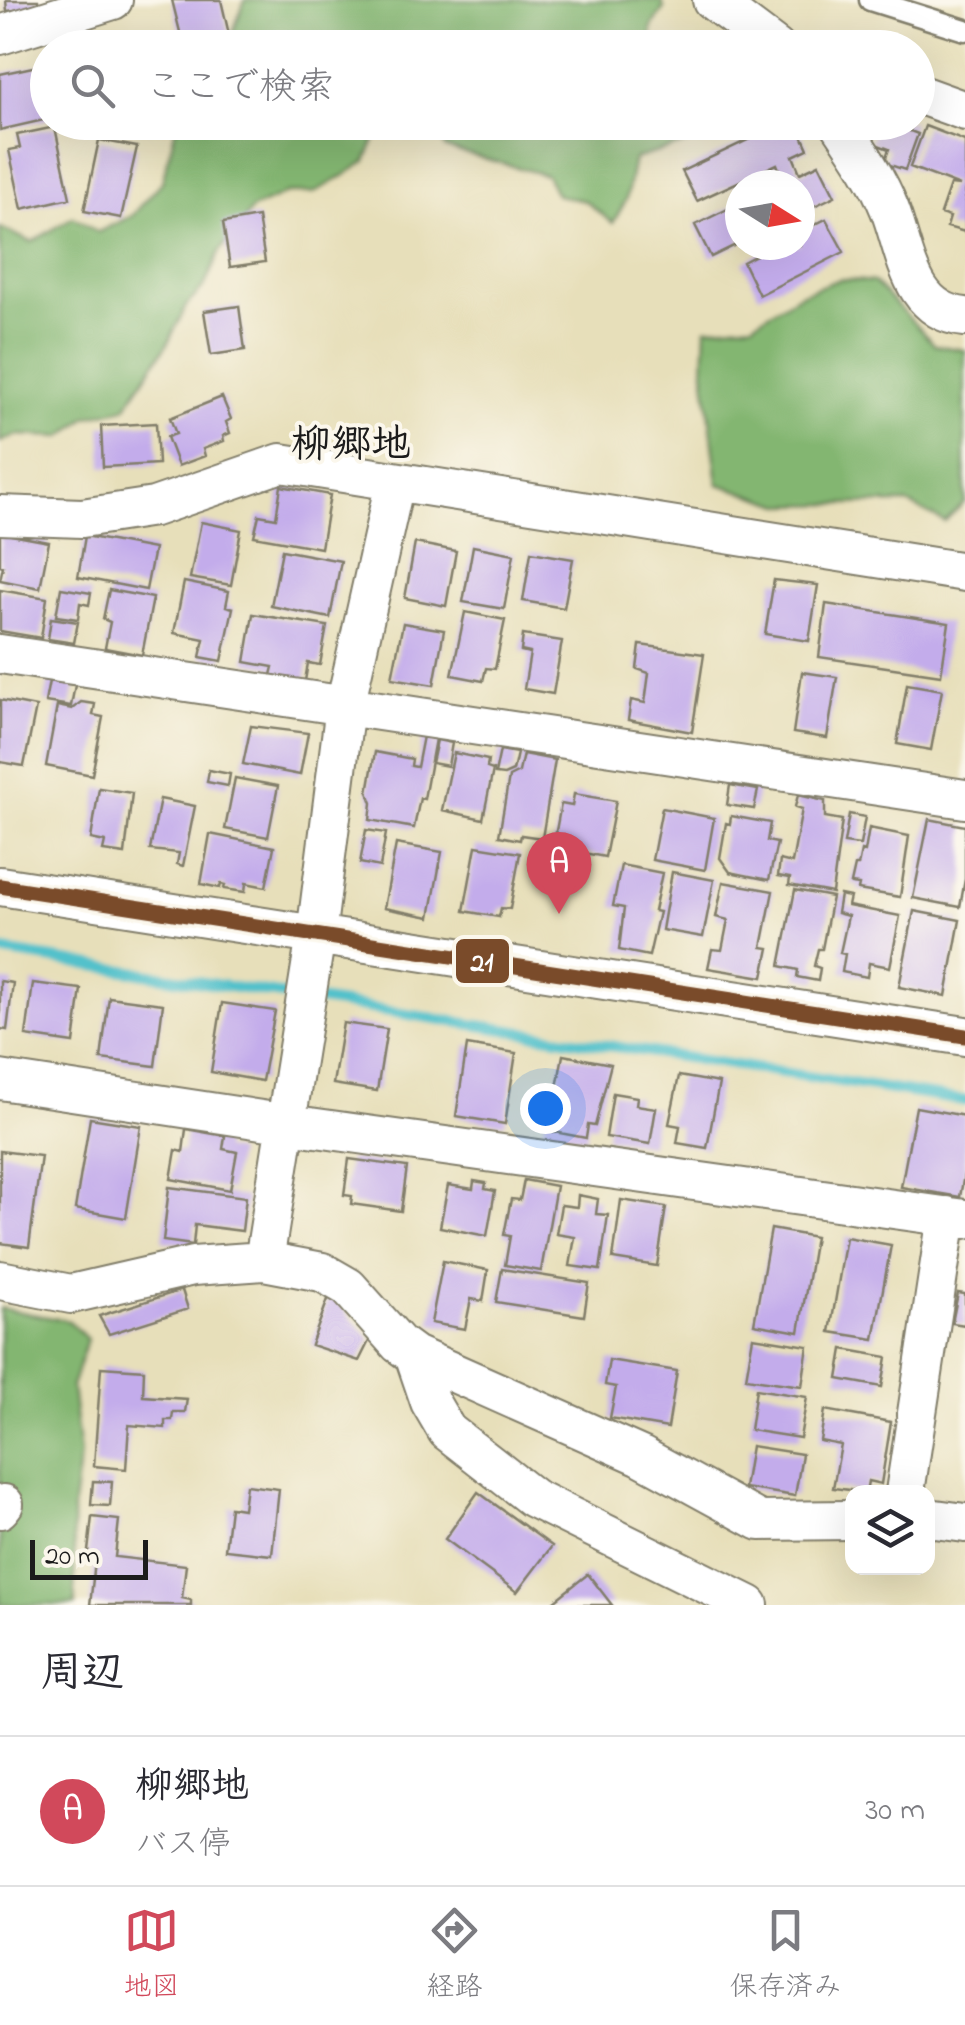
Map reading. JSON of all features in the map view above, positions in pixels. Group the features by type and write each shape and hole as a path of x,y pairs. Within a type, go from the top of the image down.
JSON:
{"street":[{"path":"0,35 114,0"},
{"path":"712,0 755,30"},
{"path":"935,100 965,111"},
{"path":"851,140 890,209 904,260 922,294 934,308 965,317"},
{"path":"0,516 82,518 154,507 280,463 965,572"},
{"path":"264,1262 303,1024 345,706 395,482"},
{"path":"0,654 965,798"},
{"path":"0,886 313,952 965,1036"},
{"path":"0,1080 956,1217 905,1485"},
{"path":"0,1280 71,1294 193,1266 264,1262 322,1272 348,1286 399,1344 414,1355 641,1456 760,1521 845,1520"},
{"path":"414,1355 430,1402 447,1432 533,1498 749,1605"},
{"path":"935,1519 965,1522"}],"lane":[{"path":"870,0 965,30"}],"green space":[{"path":"245,0 661,0 664,8 652,30 234,30"},
{"path":"173,140 375,140 366,161 339,179 313,193 287,193 252,209 220,251 204,287 186,306 168,343 125,408 87,417 62,437 16,435 0,442 0,228 32,242 73,217 98,232 132,216 162,182"},
{"path":"441,140 692,140 634,159 626,200 613,223 585,201 556,195 546,175 445,148"},
{"path":"840,279 874,282 935,345 965,350 965,502 945,522 907,503 782,505 718,484 704,370 706,328 753,323 800,294"},
{"path":"0,1308 69,1321 87,1339 72,1387 80,1454 73,1506 75,1605 0,1605"}],"building":[{"path":"6,0 38,0 39,7 7,11"},
{"path":"172,0 221,0 228,30 180,30"},
{"path":"30,68 30,123 0,130 0,74"},
{"path":"935,130 965,141 965,232 947,227 950,217 940,214 950,185 960,186 910,167 920,140 935,140"},
{"path":"30,132 30,140 58,140 70,198 22,209 9,150 20,148 17,135"},
{"path":"99,140 137,147 121,218 84,211"},
{"path":"748,140 804,140 808,149 793,156 799,170 779,170 777,164 764,170 725,170 725,188 697,201 682,171"},
{"path":"916,140 905,170 884,163 889,149 870,142"},
{"path":"819,164 835,196 815,206 815,170 806,170"},
{"path":"725,210 725,250 711,257 695,225"},
{"path":"258,217 265,262 230,267 223,223"},
{"path":"826,219 844,252 759,295 743,262 815,260 815,224"},
{"path":"239,306 245,350 211,355 204,311"},
{"path":"222,397 231,419 226,422 230,433 223,436 224,441 203,449 205,456 178,466 167,437 176,434 170,418"},
{"path":"156,423 158,464 103,467 101,426"},
{"path":"281,486 330,495 321,548 254,536 259,515 276,518"},
{"path":"201,522 241,530 231,585 190,578"},
{"path":"0,533 49,542 40,588 0,580"},
{"path":"85,536 154,549 146,590 78,577"},
{"path":"415,543 456,551 446,606 405,598"},
{"path":"473,546 514,554 504,609 463,602"},
{"path":"282,550 341,561 330,618 271,606"},
{"path":"531,552 573,559 564,608 523,601"},
{"path":"774,580 818,585 809,641 765,634"},
{"path":"184,582 229,591 226,606 233,608 222,661 200,657 204,639 174,633"},
{"path":"61,588 91,593 89,605 80,603 78,619 56,616"},
{"path":"0,590 47,598 41,638 0,631"},
{"path":"109,590 153,598 142,655 105,648 110,622 103,619"},
{"path":"826,604 949,623 941,675 819,657"},
{"path":"465,612 505,620 495,669 486,668 483,681 452,675"},
{"path":"253,614 327,626 320,665 308,663 305,681 271,675 273,667 245,662"},
{"path":"51,618 78,622 74,643 48,639"},
{"path":"403,623 444,630 434,685 392,678"},
{"path":"523,635 562,641 553,694 524,689 530,653 521,651"},
{"path":"640,645 704,654 692,732 628,720 631,700 645,703 649,673 637,669"},
{"path":"802,672 837,677 827,738 793,733"},
{"path":"49,681 75,685 71,706 45,702"},
{"path":"907,684 942,690 931,750 897,744"},
{"path":"0,700 36,707 24,766 0,762"},
{"path":"81,702 95,704 93,715 103,717 92,775 46,766 57,706 72,709"},
{"path":"251,726 308,733 300,775 243,764"},
{"path":"423,736 435,739 424,799 420,798 414,828 370,820 372,803 368,792 375,752 412,759 411,766 417,767"},
{"path":"437,740 452,743 448,766 432,763"},
{"path":"500,750 517,753 513,771 504,775 495,774"},
{"path":"454,753 488,760 487,768 493,770 483,819 442,810"},
{"path":"523,754 555,760 542,838 521,835 520,840 499,836 509,777 519,772"},
{"path":"209,770 230,774 228,786 207,782"},
{"path":"235,778 278,786 268,837 225,829"},
{"path":"730,785 758,790 754,809 727,805"},
{"path":"99,788 132,793 125,854 103,851 105,842 91,839"},
{"path":"574,794 616,801 605,857 553,847 561,804 572,806"},
{"path":"798,795 825,801 825,817 842,820 832,893 789,885 790,878 778,876 780,860 792,863 802,809 795,807"},
{"path":"160,799 195,806 183,866 177,864 179,853 150,850"},
{"path":"662,808 714,818 705,870 652,860"},
{"path":"849,814 865,817 860,845 844,843"},
{"path":"731,816 770,823 767,841 777,843 769,880 730,872 720,858 726,823 730,824"},
{"path":"929,819 965,826 965,879 960,907 913,898"},
{"path":"869,828 909,836 900,897 858,890 859,885 851,884 861,851 865,852"},
{"path":"366,830 386,833 380,867 360,863"},
{"path":"210,834 274,847 266,887 246,883 245,892 224,889 221,884 220,888 201,884"},
{"path":"396,844 442,852 430,917 384,908"},
{"path":"476,846 520,853 510,909 501,908 499,917 464,911"},
{"path":"621,865 662,873 654,911 659,912 649,956 619,950 624,908 613,906"},
{"path":"672,872 714,880 703,937 662,930"},
{"path":"723,882 773,891 762,947 769,948 763,977 708,968 712,949 722,950 728,920 716,917"},
{"path":"795,890 832,897 822,949 818,949 814,966 820,968 818,981 797,977 798,970 780,966"},
{"path":"840,895 850,897 848,906 900,916 890,967 869,963 867,977 842,972 845,954 840,953 848,916 837,913"},
{"path":"914,911 960,920 946,996 899,987"},
{"path":"0,981 13,983 7,1030 0,1029"},
{"path":"33,983 81,989 74,1043 26,1036"},
{"path":"109,997 163,1004 155,1066 101,1059"},
{"path":"222,1003 275,1011 262,1081 211,1072"},
{"path":"343,1023 387,1029 377,1091 333,1084"},
{"path":"467,1045 516,1053 505,1124 456,1116"},
{"path":"563,1055 611,1064 595,1126 588,1125 586,1138 544,1130 549,1103 554,1104"},
{"path":"679,1076 719,1083 707,1148 677,1143 680,1126 669,1124"},
{"path":"613,1093 637,1097 636,1105 656,1108 650,1144 606,1137"},
{"path":"916,1107 965,1116 965,1169 960,1197 901,1187"},
{"path":"90,1118 141,1126 126,1218 75,1209"},
{"path":"186,1129 225,1136 223,1149 237,1152 230,1190 171,1179 176,1150 183,1152"},
{"path":"0,1151 41,1156 29,1247 0,1243"},
{"path":"349,1159 407,1167 401,1211 351,1204 352,1196 344,1195"},
{"path":"524,1180 556,1186 541,1271 505,1265 510,1236 504,1235 511,1199 520,1200"},
{"path":"474,1181 486,1183 485,1189 495,1191 487,1236 440,1227 448,1185 473,1189"},
{"path":"169,1187 246,1197 242,1231 195,1225 193,1245 163,1241"},
{"path":"578,1195 598,1199 596,1214 608,1215 600,1270 570,1266 575,1237 556,1234 561,1205 577,1207"},
{"path":"621,1200 666,1207 657,1266 613,1259"},
{"path":"771,1229 815,1237 799,1332 754,1324"},
{"path":"846,1237 891,1245 874,1339 830,1332"},
{"path":"443,1261 488,1270 483,1301 471,1299 465,1329 431,1323"},
{"path":"502,1269 589,1283 584,1316 496,1302"},
{"path":"182,1290 188,1309 109,1334 99,1316"},
{"path":"958,1293 965,1294 965,1325 952,1323"},
{"path":"330,1294 370,1339 359,1361 311,1345"},
{"path":"753,1337 808,1346 802,1386 746,1378"},
{"path":"843,1349 887,1357 882,1387 838,1379"},
{"path":"609,1360 677,1371 668,1428 610,1418 616,1387 605,1385"},
{"path":"101,1367 144,1370 143,1396 187,1399 185,1412 173,1412 172,1420 165,1420 165,1428 129,1425 126,1469 94,1466"},
{"path":"756,1389 807,1397 800,1438 750,1430"},
{"path":"825,1410 891,1422 881,1484 868,1481 867,1485 845,1485 845,1489 833,1488 841,1445 820,1441"},
{"path":"751,1446 802,1454 795,1496 744,1488"},
{"path":"93,1481 112,1482 110,1506 91,1505"},
{"path":"246,1485 279,1489 272,1555 225,1550 230,1507 243,1509"},
{"path":"478,1492 552,1546 517,1592 445,1539"},
{"path":"92,1517 119,1520 115,1557 186,1565 182,1598 191,1600 191,1605 90,1605 95,1561 87,1560"},
{"path":"588,1574 612,1605 549,1605"}],"waterway":[{"path":"0,951 965,1101"}],"transit line":[{"name":"21","path":"0,886 965,1036"}],"place":[{"name":"柳郷地","path":"559,914"}],"district":[{"name":"柳郷地","path":"351,446"}]}
